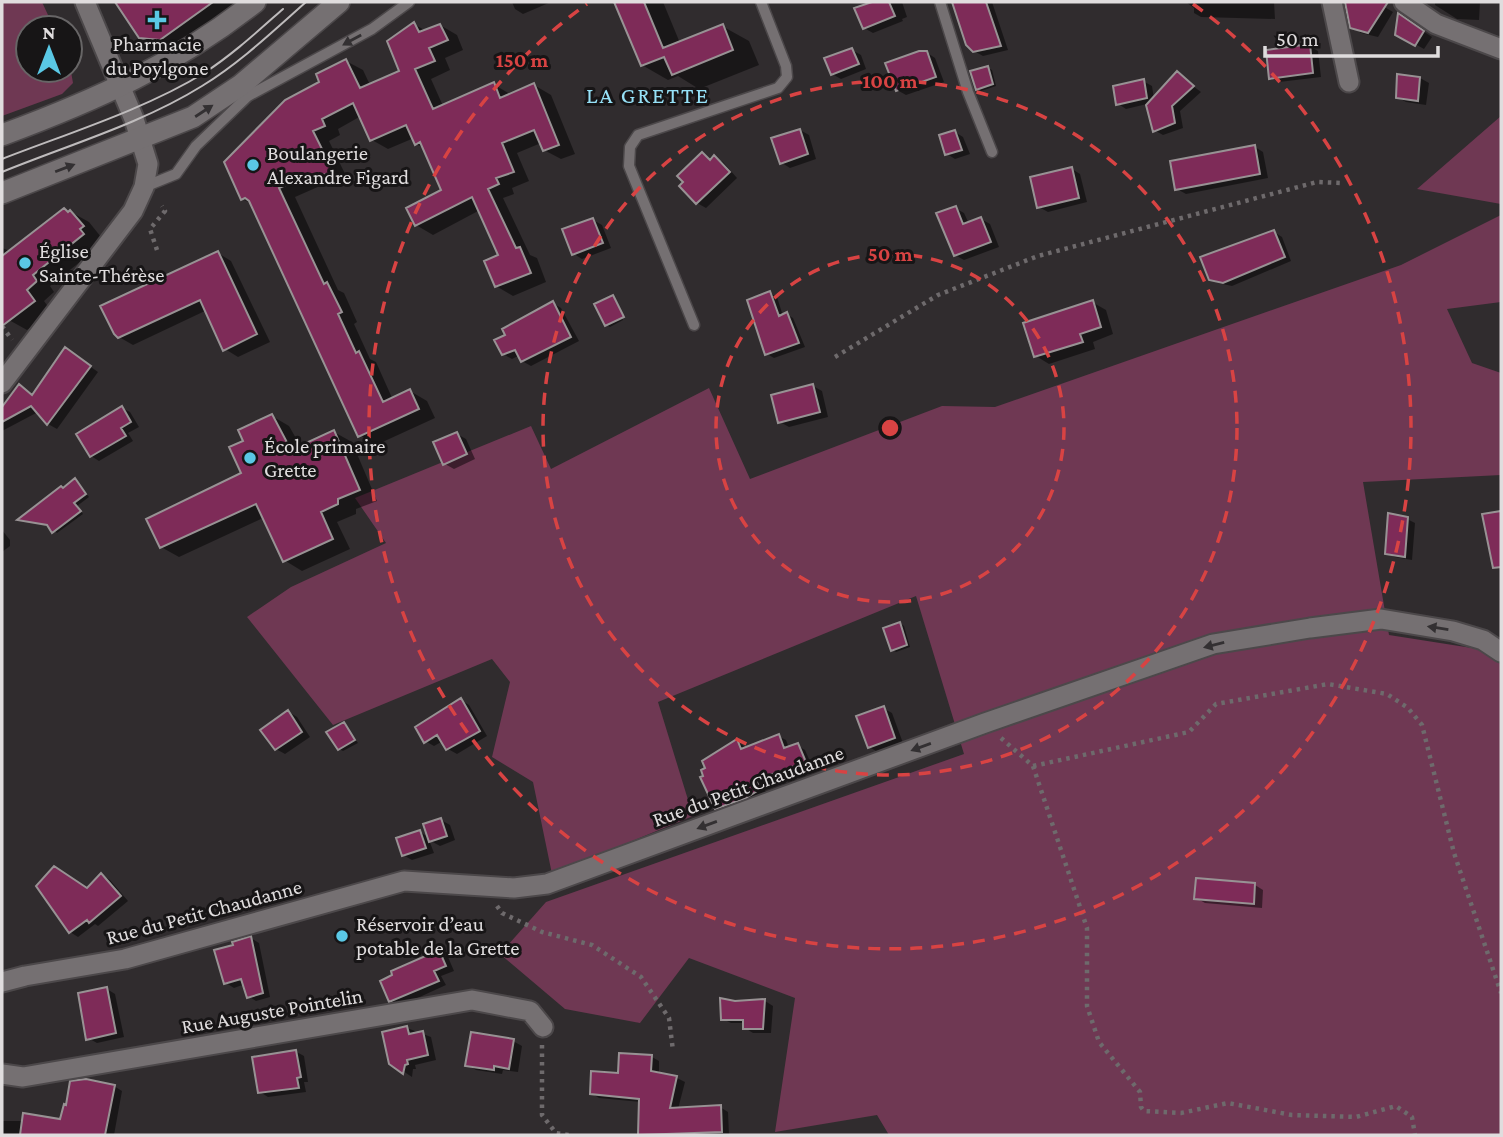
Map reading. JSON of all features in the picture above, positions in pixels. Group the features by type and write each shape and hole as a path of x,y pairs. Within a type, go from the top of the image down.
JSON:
{"main road":[{"path":"2,135 71,110 163,65 217,32 255,2"},
{"path":"2,193 142,139 245,90 339,2"}],"street":[{"path":"2,383 133,211 144,187 148,164 142,139 85,2"},
{"path":"1332,2 1349,82"},
{"path":"1404,2 1436,23 1501,49"},
{"name":"Rue du Petit Chaudanne","path":"2,982 125,958 404,881 514,888 547,884 985,723 1213,644 1381,619 1453,631 1483,640 1501,652"},
{"name":"Rue Auguste Pointelin","path":"2,1074 23,1077 472,1000 530,1012 543,1027"}],"lane":[{"path":"144,187 176,174 196,146 245,90 372,29 409,2"},
{"path":"694,325 629,166 630,147 638,135 778,88 786,77 786,66 761,2"},
{"path":"940,2 968,92 992,152"}],"path":[{"path":"835,357 938,295 1038,256 1317,182 1341,183"},
{"path":"158,250 150,229 165,211 162,206"},
{"path":"2,326 14,343"},
{"path":"1033,766 1189,732 1216,704 1328,684 1387,694 1408,708 1422,725 1454,853 1501,993"},
{"path":"985,723 1033,766 1087,928 1087,1006 1100,1042 1140,1092 1141,1107 1144,1111 1181,1113 1228,1103 1293,1115 1356,1117 1396,1106 1412,1117 1415,1135"},
{"path":"482,886 502,913 542,932 592,945 641,977 670,1018 673,1051"},
{"path":"543,1027 542,1115 556,1133 569,1135"}],"shaded area":[{"path":"2,2 42,2 48,14 14,14 14,84 72,84 62,94 2,116"},
{"path":"1501,116 1501,204 1417,189"},
{"path":"1501,215 1501,302 1447,309 1472,363 1501,373 1501,475 1363,482 1389,635 1491,651 1501,665 1501,1135 889,1135 877,1115 775,1132 795,998 689,958 640,1023 565,1009 500,954 546,902 964,754 916,596 658,702 693,816 552,874 533,782 492,757 510,682 492,659 333,725 247,617 291,587 386,543 355,498 531,426 551,469 709,388 750,479 942,406 995,407 1401,265"}],"building":[{"path":"115,2 213,2 160,40 139,38"},
{"path":"614,2 644,2 663,48 723,24 733,50 672,75 664,57 641,66"},
{"path":"872,2 889,2 895,16 863,29 854,8"},
{"path":"952,2 986,2 1001,46 973,52 966,45"},
{"path":"1345,2 1388,2 1368,33 1350,28"},
{"path":"1398,13 1424,31 1415,46 1395,35"},
{"path":"414,22 419,32 440,24 448,40 429,48 435,61 415,69 433,109 494,82 500,98 534,83 559,145 543,151 534,130 502,143 514,172 496,178 499,184 488,189 531,273 495,287 484,261 498,255 472,197 415,226 406,208 441,190 420,142 415,145 406,125 370,141 353,103 322,119 325,126 313,131 334,173 302,178 279,188 324,284 327,282 342,312 338,314 356,353 359,351 383,402 410,389 419,409 358,437 249,201 245,198 241,200 224,162 285,100 319,82 316,74 346,59 360,88 399,71 387,41"},
{"path":"1310,44 1313,73 1269,79 1266,50"},
{"path":"852,48 859,64 831,75 824,58"},
{"path":"919,51 927,51 936,77 896,91 885,63"},
{"path":"988,66 993,84 976,90 970,71"},
{"path":"1177,71 1194,86 1172,106 1175,123 1153,132 1146,105"},
{"path":"1397,74 1420,77 1418,101 1396,98"},
{"path":"1144,79 1147,98 1116,105 1113,86"},
{"path":"800,129 808,154 780,164 771,138"},
{"path":"955,130 962,150 945,155 939,135"},
{"path":"1255,145 1260,174 1175,190 1170,161"},
{"path":"702,152 710,160 714,155 730,172 696,204 679,186 683,182 677,176"},
{"path":"1072,167 1079,198 1037,208 1030,177"},
{"path":"956,206 963,224 981,217 991,242 954,256 936,213"},
{"name":"Église Sainte-Thérèse","path":"64,208 68,212 70,210 84,226 80,229 84,234 33,275 37,281 27,290 35,301 2,326 2,256"},
{"path":"593,218 603,243 572,255 562,229"},
{"path":"1274,230 1285,257 1223,283 1209,280 1200,257"},
{"path":"218,251 257,334 223,351 200,300 118,338 114,334 100,306"},
{"path":"770,291 779,316 787,312 799,343 765,355 747,300"},
{"path":"613,295 624,317 605,326 594,304"},
{"path":"1093,300 1101,327 1080,334 1083,342 1034,357 1023,323"},
{"path":"553,301 571,337 521,362 515,350 502,355 494,340 505,335 502,329"},
{"path":"65,347 91,366 47,425 31,406 2,422 2,407 19,384 32,395"},
{"path":"813,384 820,412 778,423 771,395"},
{"path":"122,406 131,422 121,428 126,436 90,457 76,434"},
{"path":"272,414 291,450 334,430 360,490 338,499 338,504 321,512 333,539 283,562 256,504 160,548 146,519 241,473 229,447 243,441 238,430"},
{"path":"457,432 467,454 443,465 433,442"},
{"path":"75,478 86,494 74,503 81,511 52,533 47,525 17,520 61,486 63,488"},
{"path":"1501,511 1501,567 1493,568 1482,514"},
{"path":"1388,513 1408,517 1405,557 1385,554"},
{"path":"900,622 907,645 891,651 883,628"},
{"path":"461,698 480,731 446,750 437,735 424,743 415,727"},
{"path":"884,706 895,738 868,748 856,716"},
{"path":"288,710 302,732 275,750 260,730"},
{"path":"344,722 355,740 338,750 326,732"},
{"path":"779,734 784,748 798,743 806,762 756,780 760,789 746,798 715,809 700,777 703,776 701,770 705,768 702,761 737,739 741,749"},
{"path":"441,818 447,836 429,842 423,824"},
{"path":"420,830 426,848 402,856 396,838"},
{"path":"54,866 87,888 101,873 121,896 89,923 87,920 69,933 36,886"},
{"path":"1196,878 1255,883 1254,904 1194,899"},
{"path":"251,936 263,993 247,998 241,979 224,984 214,950"},
{"path":"439,950 446,966 434,971 439,981 389,1002 380,981 392,975 391,971"},
{"path":"107,987 116,1033 86,1040 78,993"},
{"path":"720,998 735,1001 765,999 763,1029 743,1029 743,1020 721,1020"},
{"path":"407,1026 409,1034 423,1031 428,1055 407,1060 403,1074 389,1064 382,1032"},
{"path":"471,1032 514,1039 509,1069 465,1066"},
{"path":"296,1050 301,1077 297,1078 299,1088 258,1093 252,1057"},
{"path":"619,1053 652,1055 651,1071 677,1076 670,1108 721,1105 722,1132 638,1135 639,1099 590,1094 591,1071 618,1073"},
{"path":"86,1079 115,1085 105,1135 20,1135 23,1113 60,1119 64,1104 66,1105 70,1081"}],"tram line":[{"path":"2,172 129,123 179,99 230,67 306,2"},
{"path":"2,159 105,120 181,86 225,58 283,9"}],"place":[{"name":"Pharmacie du Poylgone","path":"157,20"},
{"name":"Boulangerie Alexandre Figard","path":"253,165"},
{"name":"Église Sainte-Thérèse","path":"25,263"},
{"name":"École primaire Grette","path":"250,458"},
{"name":"Réservoir d’eau potable de la Grette","path":"342,936"}],"district":[{"name":"LA GRETTE","path":"648,95"}]}
